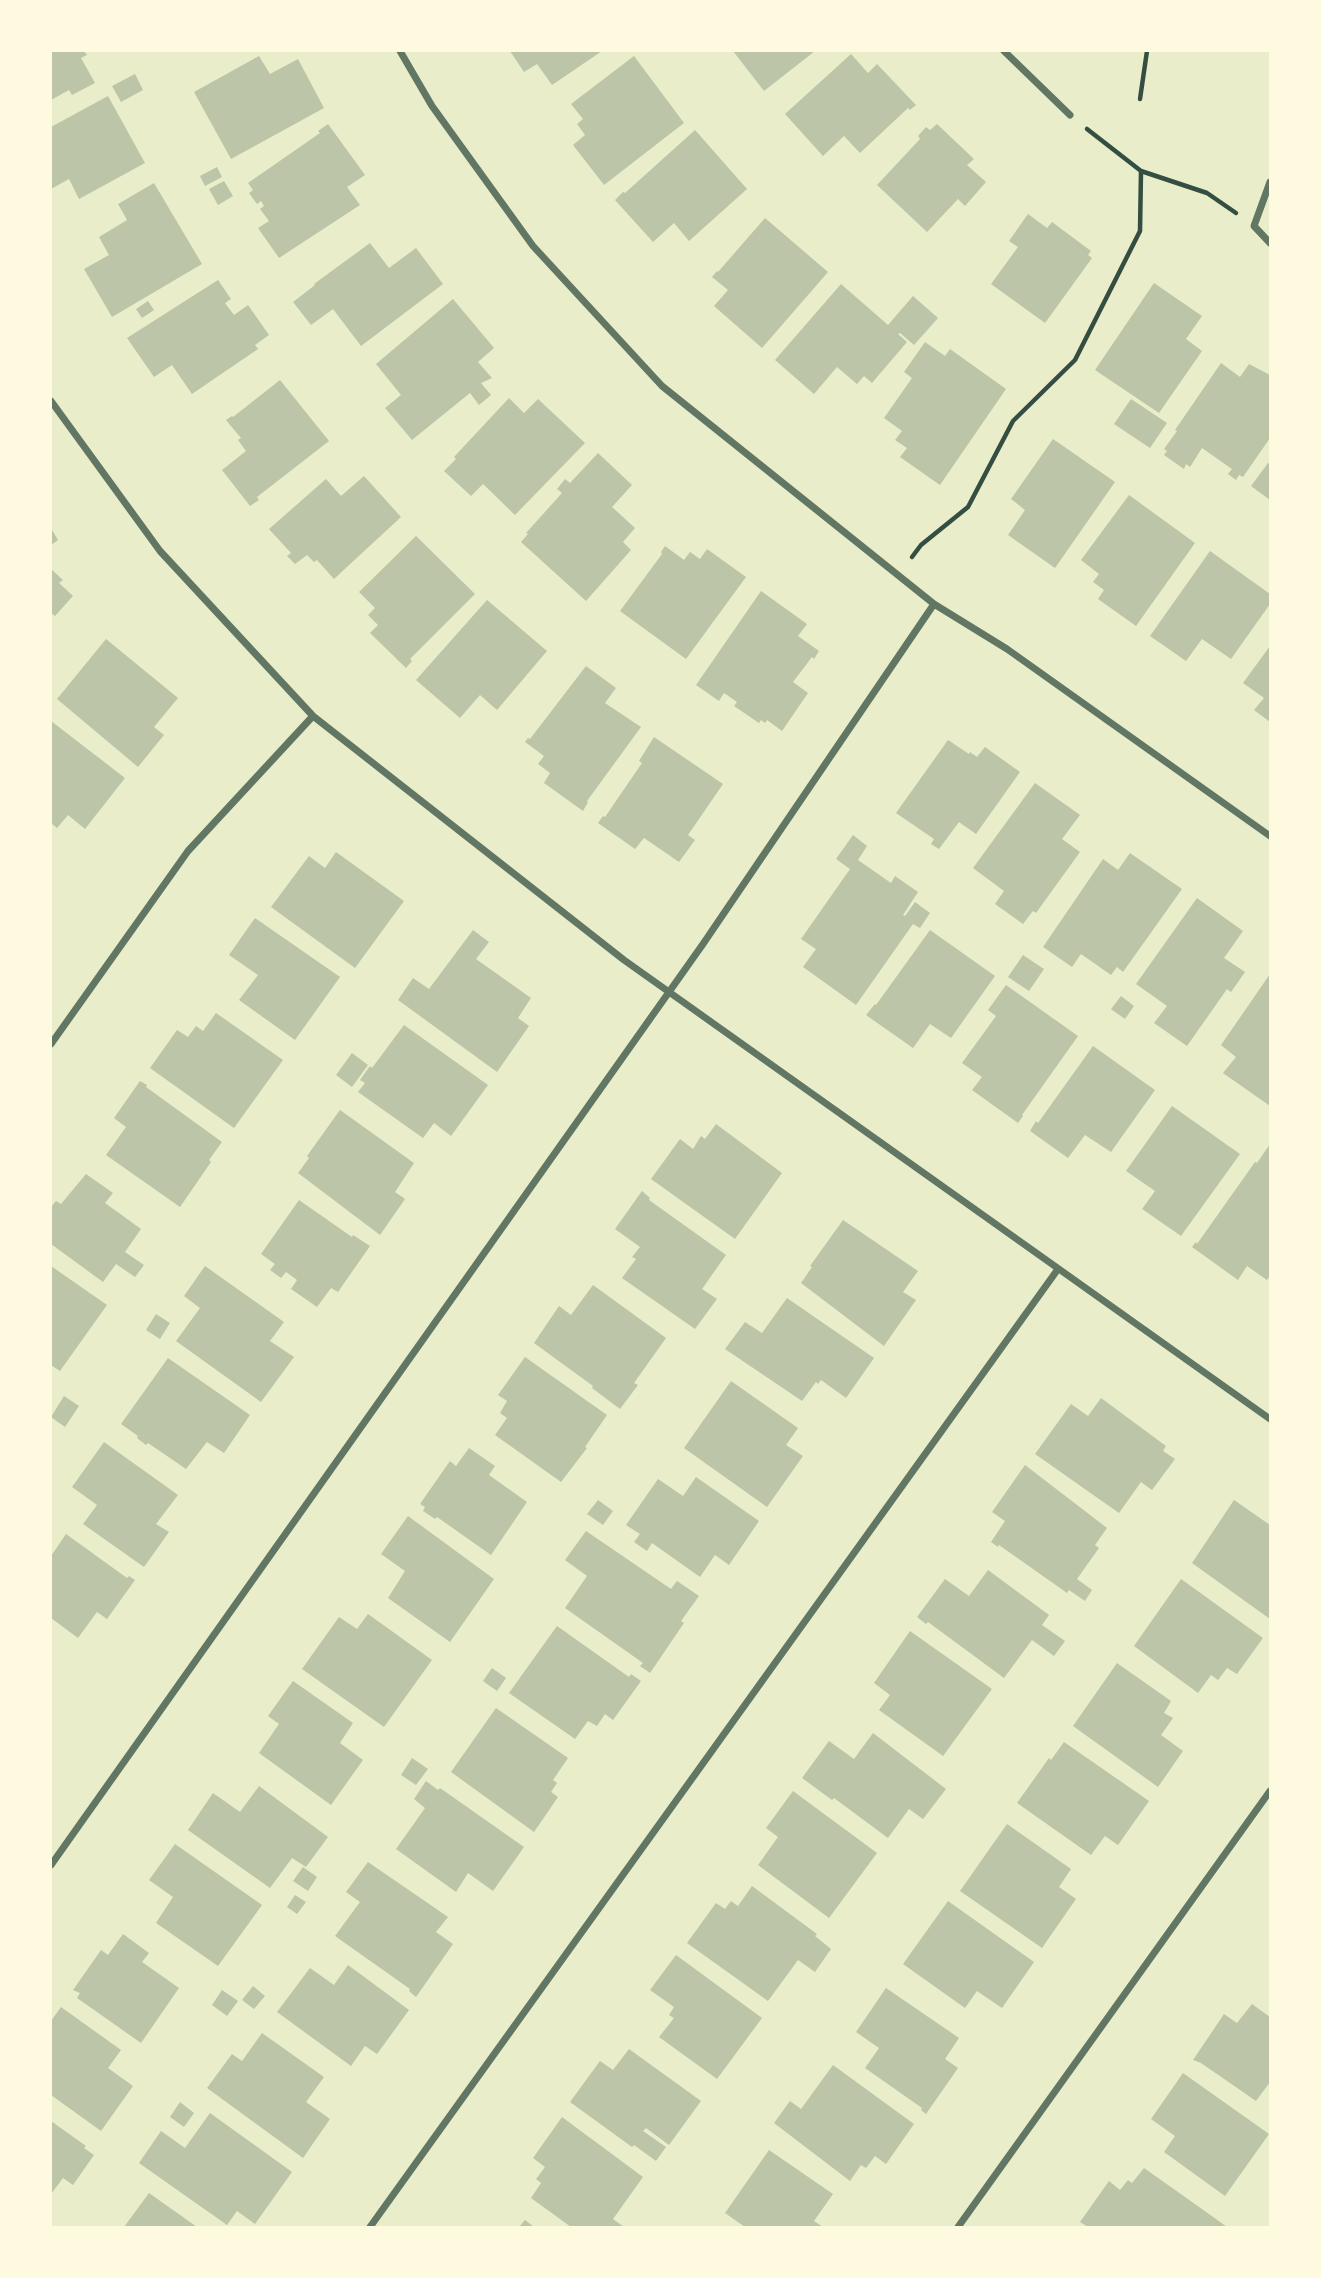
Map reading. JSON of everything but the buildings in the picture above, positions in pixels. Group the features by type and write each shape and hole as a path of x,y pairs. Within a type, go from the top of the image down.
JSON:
{"street":[{"path":"400,51 432,106 533,246 662,386 934,604 1007,649 1270,836"},
{"path":"1004,51 1070,115"},
{"path":"1270,182 1254,226 1270,243"},
{"path":"51,401 160,551 313,716 624,960 1270,1419"},
{"path":"51,1865 669,992 934,604"},
{"path":"51,1044 188,851 313,716"},
{"path":"370,2227 1058,1269"},
{"path":"958,2227 1270,1791"}],"path":[{"path":"1140,99 1147,51"},
{"path":"1070,115 1141,171 1207,192 1254,226"},
{"path":"899,575 921,545 968,507 1013,421 1075,360 1140,231 1141,171"}]}
